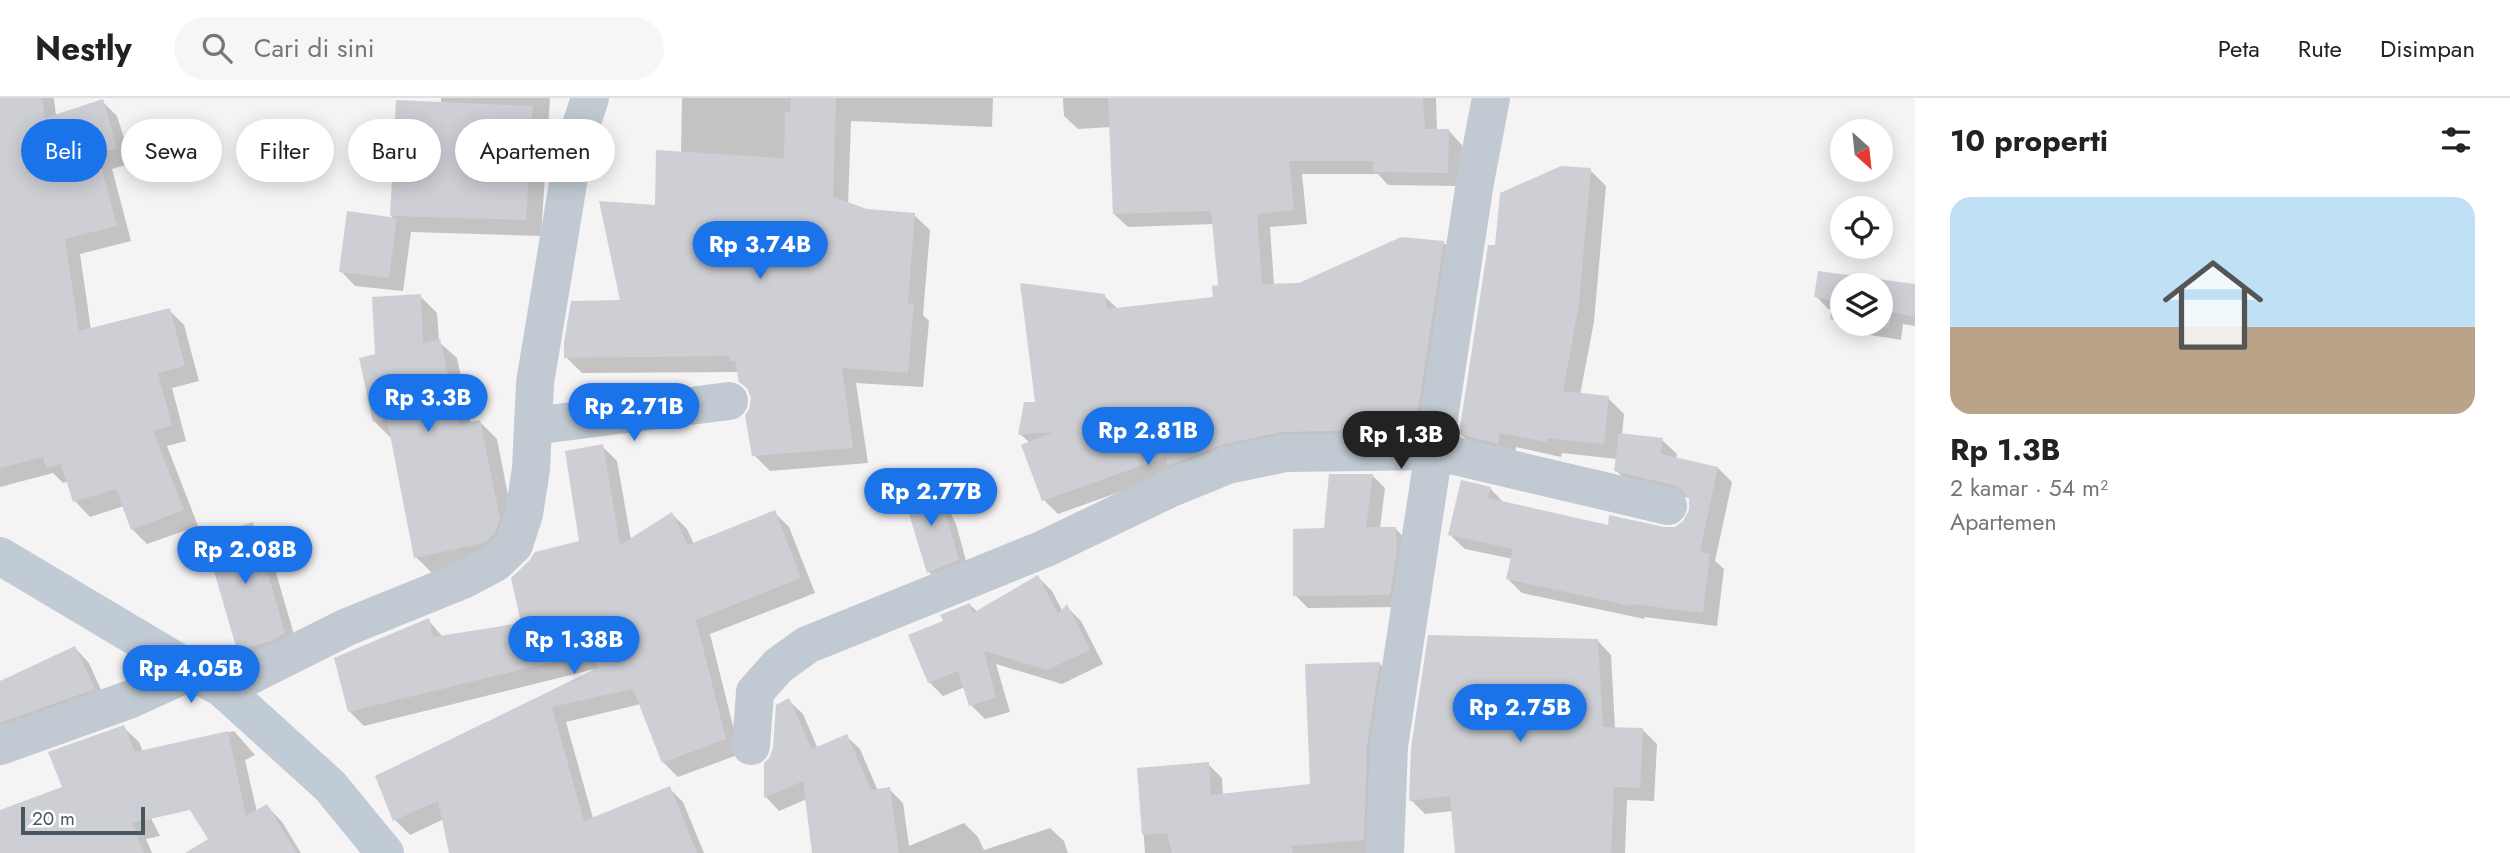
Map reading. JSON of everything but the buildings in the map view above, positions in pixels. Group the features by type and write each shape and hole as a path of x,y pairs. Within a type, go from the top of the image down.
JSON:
{"main road":[{"path":"0,556 208,680 330,786 385,853"}],"street":[{"path":"0,746 131,699 208,680 347,627 463,580 495,563 514,545 524,514 531,469 535,383 574,147 590,98"},
{"path":"1385,853 1389,746 1475,182 1491,98"},
{"path":"533,426 729,401"},
{"path":"751,746 755,692 778,666 807,645 1044,550 1170,489 1228,465 1286,453 1434,451 1668,506"}]}
